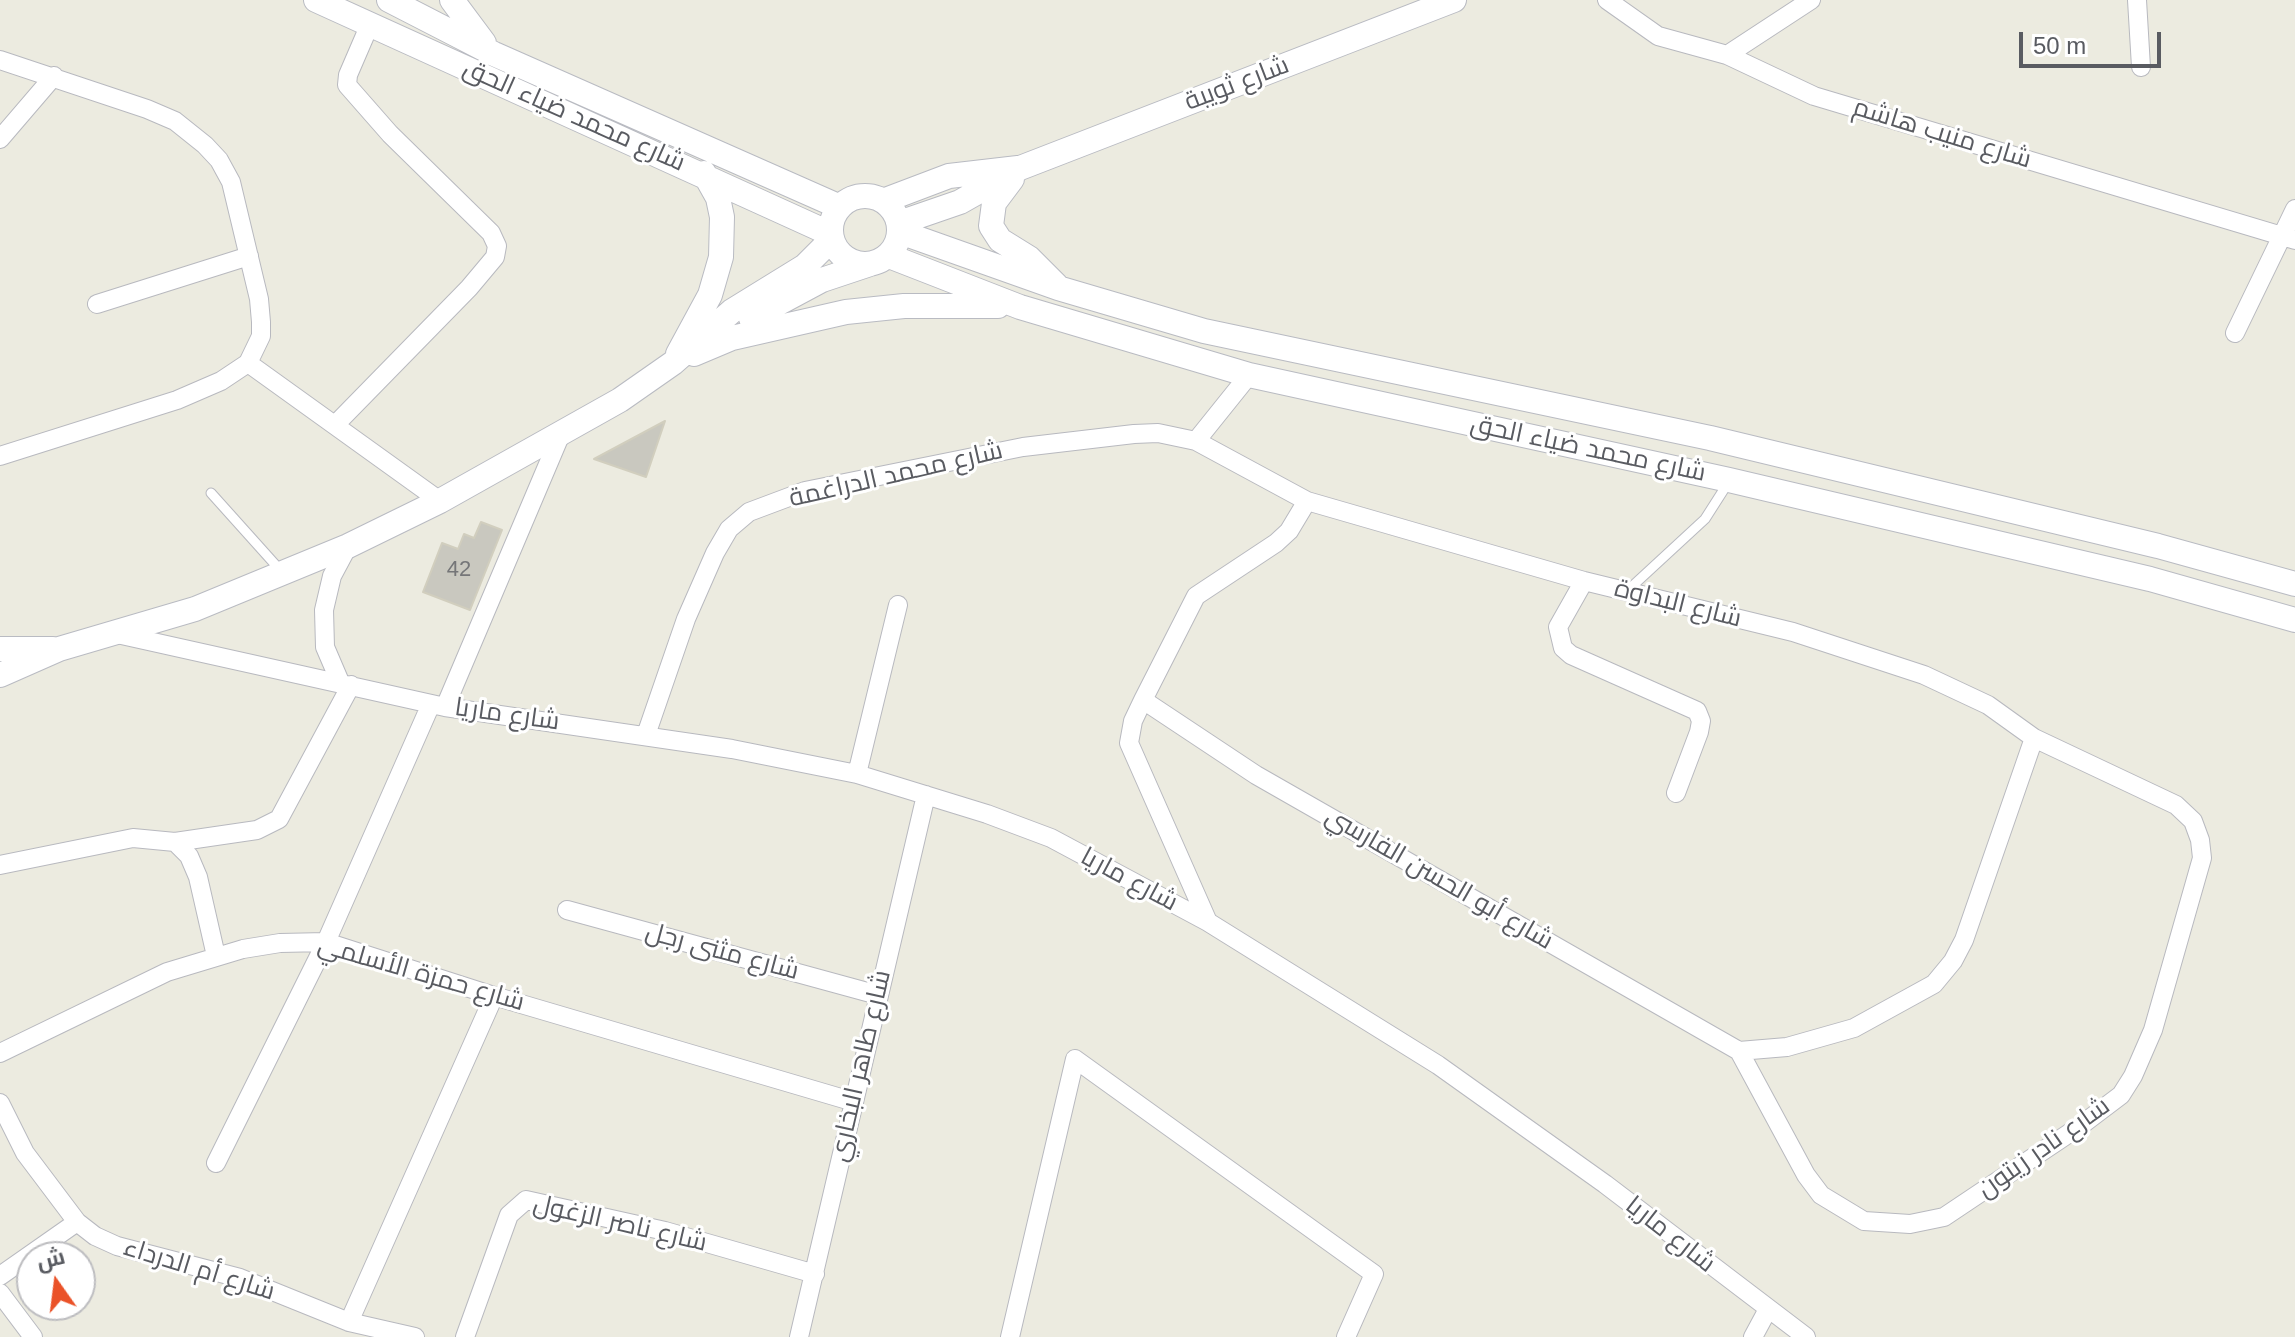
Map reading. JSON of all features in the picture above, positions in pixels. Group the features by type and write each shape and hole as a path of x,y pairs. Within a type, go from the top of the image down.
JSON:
{"main road":[{"name":"شارع محمد ضياء الحق","path":"316,0 704,174 831,236"},
{"name":"شارع محمد ضياء الحق","path":"389,0 494,54 840,207"},
{"path":"452,0 494,54"},
{"name":"شارع ثويبة","path":"900,228 960,202 1020,168 1454,0"},
{"path":"673,363 710,295 721,257 723,237 718,198 704,174 713,151"},
{"path":"1020,168 994,203 991,226 1000,240 1029,258 1058,288"},
{"name":"شارع ثويبة","path":"883,201 949,176 1020,168"},
{"path":"708,334 729,329 822,280 879,260 900,228 883,201 865,196 840,207 831,224 831,236 837,251 850,261 879,260"},
{"name":"شارع محمد ضياء الحق","path":"900,228 1058,288 1204,331 1710,438 2158,546 2295,584"},
{"path":"0,675 59,649 195,609 348,546 440,501 560,436 673,363 732,311 805,266 831,236"},
{"name":"شارع محمد ضياء الحق","path":"879,260 1020,307 1249,375 1729,480 2150,579 2295,620"},
{"path":"673,363 732,338 846,312 947,304 1020,307"},
{"path":"0,649 59,649"}],"street":[{"path":"1727,55 1811,0"},
{"path":"2137,0 2141,67"},
{"name":"شارع منيب هاشم","path":"1611,1 1658,36 1727,55 1814,96 2289,238"},
{"path":"335,425 469,288 495,257 497,246 491,233 390,134 347,85 348,75 370,24"},
{"path":"0,60 54,76 175,121 205,145 227,171 249,256 261,322 261,336 248,363 221,381 177,400 0,456"},
{"path":"0,139 54,76"},
{"path":"2235,333 2289,238 2295,209"},
{"path":"97,304 249,256"},
{"path":"248,363 440,501"},
{"path":"1208,922 1129,743 1133,721 1196,596 1283,537 1307,501 1196,441 1249,375"},
{"name":"شارع محمد الدراغمة","path":"646,735 686,619 715,553 729,529 749,512 805,491 1023,447 1158,433 1196,441"},
{"path":"216,1163 326,942 560,436"},
{"name":"شارع البداوة","path":"1307,501 1584,581 1793,632 1924,675 1988,705 2034,738"},
{"path":"0,865 133,838 175,842 257,830 279,819 346,683 325,647 324,610 332,576 348,546"},
{"path":"1584,581 1558,627 1563,648 1571,655 1697,711 1701,721 1699,732 1676,793"},
{"path":"857,774 898,605"},
{"name":"شارع ماريا","path":"117,634 438,705 646,735 857,774 1051,838 1208,922 1438,1065 1605,1184 1767,1311 1806,1337"},
{"name":"شارع أبو الحسن الفارسي","path":"1143,700 1256,775 1739,1051"},
{"path":"1739,1051 1787,1047 1854,1028 1934,984 1953,961 1964,940 2034,738"},
{"name":"شارع نادر زيتون","path":"1739,1051 1806,1175 1821,1195 1864,1221 1890,1225 1930,1222 1944,1217 2121,1095 2139,1067 2153,1030 2202,858 2200,840 2185,810 2034,738"},
{"name":"شارع طاهر البخاري","path":"799,1337 851,1101 926,795"},
{"path":"175,842 189,856 198,877 216,956"},
{"name":"شارع مثنى رجل","path":"567,910 878,995"},
{"name":"شارع حمزة الأسلمي","path":"0,1053 167,972 216,956 280,943 326,942 494,996 851,1101"},
{"path":"349,1322 494,996"},
{"path":"1010,1337 1075,1059 1374,1274 1346,1337"},
{"name":"شارع أم الدرداء","path":"0,1103 25,1153 77,1222 95,1236 117,1246 240,1278 349,1322 405,1336"},
{"name":"شارع ناصر الزغول","path":"465,1337 509,1215 526,1200 665,1231 815,1274"},
{"path":"0,1276 77,1222"},
{"path":"0,1293 33,1337"},
{"path":"1753,1337 1767,1311"}],"lane":[{"path":"1627,591 1705,519 1729,480"},
{"path":"211,493 284,573"}],"building":[{"path":"665,421 646,477 594,459"},
{"path":"481,522 502,530 470,610 423,592 442,543 458,549 464,534 474,538"}]}
